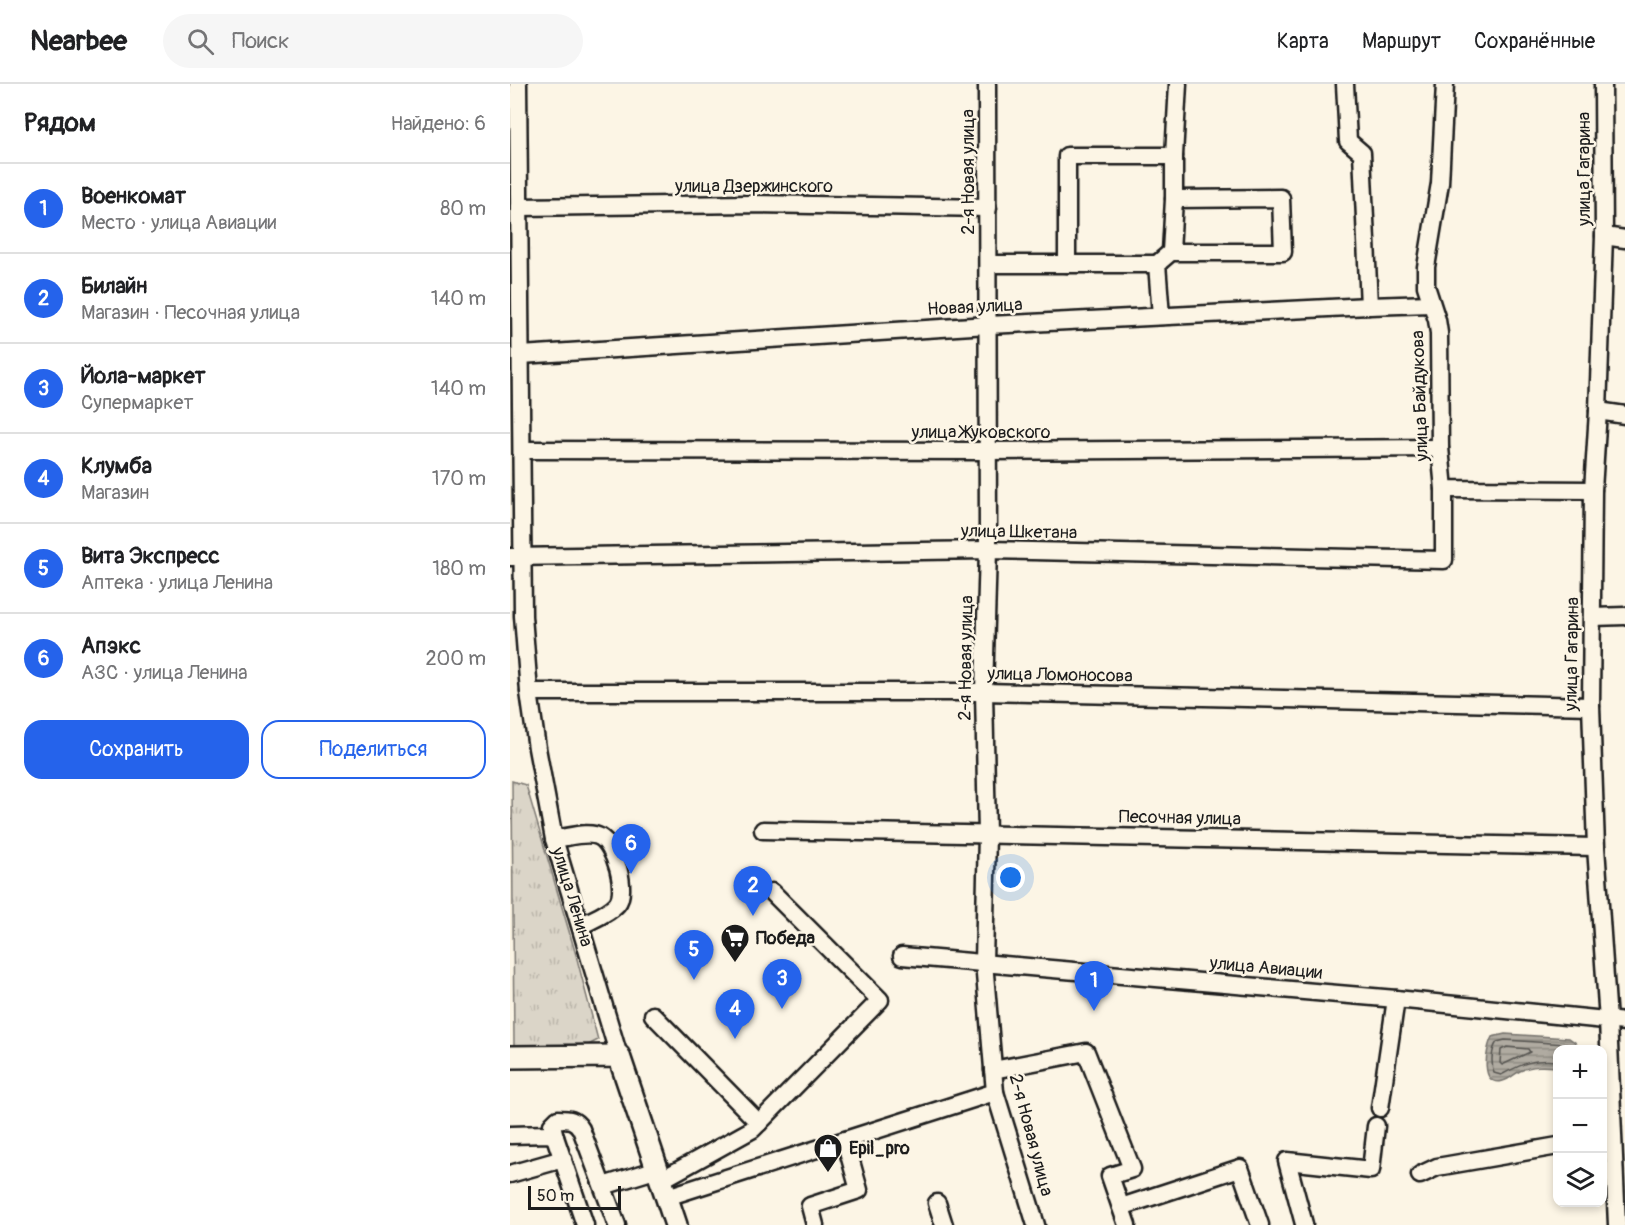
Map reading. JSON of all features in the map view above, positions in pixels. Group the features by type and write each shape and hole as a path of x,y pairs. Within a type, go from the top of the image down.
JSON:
{"main road":[{"path":"510,1057 619,1056"},
{"name":"улица Ленина","path":"619,1056 676,1225"}],"street":[{"name":"улица Ленина","path":"518,84 522,450 516,557 529,692 554,839 582,925 619,1056"},
{"name":"2-я Новая улица","path":"987,84 988,550 984,692 987,834 984,962 995,1092 1036,1225"},
{"path":"1171,252 1178,84"},
{"path":"1345,84 1348,141 1362,153 1369,306"},
{"name":"улица Байдукова","path":"1444,489 1440,448 1439,333 1426,285 1426,267 1440,183 1445,84"},
{"name":"улица Гагарина","path":"1603,84 1604,236 1593,490 1591,706 1596,847 1617,1021 1608,1142 1617,1225"},
{"path":"1067,264 1066,156 1174,156"},
{"path":"988,264 1157,264 1171,252 1283,252 1281,198 1174,199"},
{"name":"улица Дзержинского","path":"519,207 750,204 988,208"},
{"path":"1604,236 1625,239"},
{"path":"1157,264 1161,316"},
{"name":"Новая улица","path":"521,355 988,325 1431,304"},
{"path":"1598,411 1625,415"},
{"name":"улица Жуковского","path":"522,450 987,452 1440,448"},
{"path":"1444,489 1593,490"},
{"name":"улица Шкетана","path":"516,557 988,550 1444,560 1444,489"},
{"path":"1593,617 1625,616"},
{"name":"улица Ломоносова","path":"529,692 984,692 1591,706"},
{"name":"Песочная улица","path":"763,830 1596,847"},
{"path":"554,839 586,835 599,836 610,846 615,860 622,894 617,903 607,912 582,925"},
{"path":"662,1182 753,1129 880,1000 772,892"},
{"name":"улица Авиации","path":"902,956 1396,999 1617,1021"},
{"path":"1380,1108 1396,999"},
{"path":"653,1015 759,1123"},
{"path":"993,1070 1086,1052 1132,1169 1110,1176 1127,1225"},
{"path":"603,1186 662,1182 845,1140 995,1092"},
{"path":"585,1225 555,1137 552,1125 558,1119 577,1121 617,1225"},
{"path":"1307,1223 1287,1161 1371,1170 1376,1126"},
{"path":"510,1135 549,1134 555,1137"},
{"path":"815,1225 810,1206 859,1190 845,1140"},
{"path":"1420,1174 1437,1167 1553,1147"},
{"path":"510,1174 563,1159"},
{"path":"1121,1207 1240,1168 1260,1225"},
{"path":"937,1203 944,1225"}],"green space":[{"path":"512,781 526,785 576,955 598,1040 586,1046 514,1045"}],"water":[{"path":"1505,1034 1569,1038 1577,1045 1553,1045 1553,1067 1529,1068 1505,1080 1495,1082 1490,1079 1486,1066 1492,1037"}],"place":[{"name":"Апэкс","path":"631,874"},
{"name":"Билайн","path":"753,916"},
{"name":"Победа","path":"735,964"},
{"name":"Вита Экспресс","path":"694,980"},
{"name":"Йола-маркет","path":"782,1009"},
{"name":"Военкомат","path":"1094,1011"},
{"name":"Клумба","path":"735,1039"},
{"name":"Epil_pro","path":"828,1174"}]}
